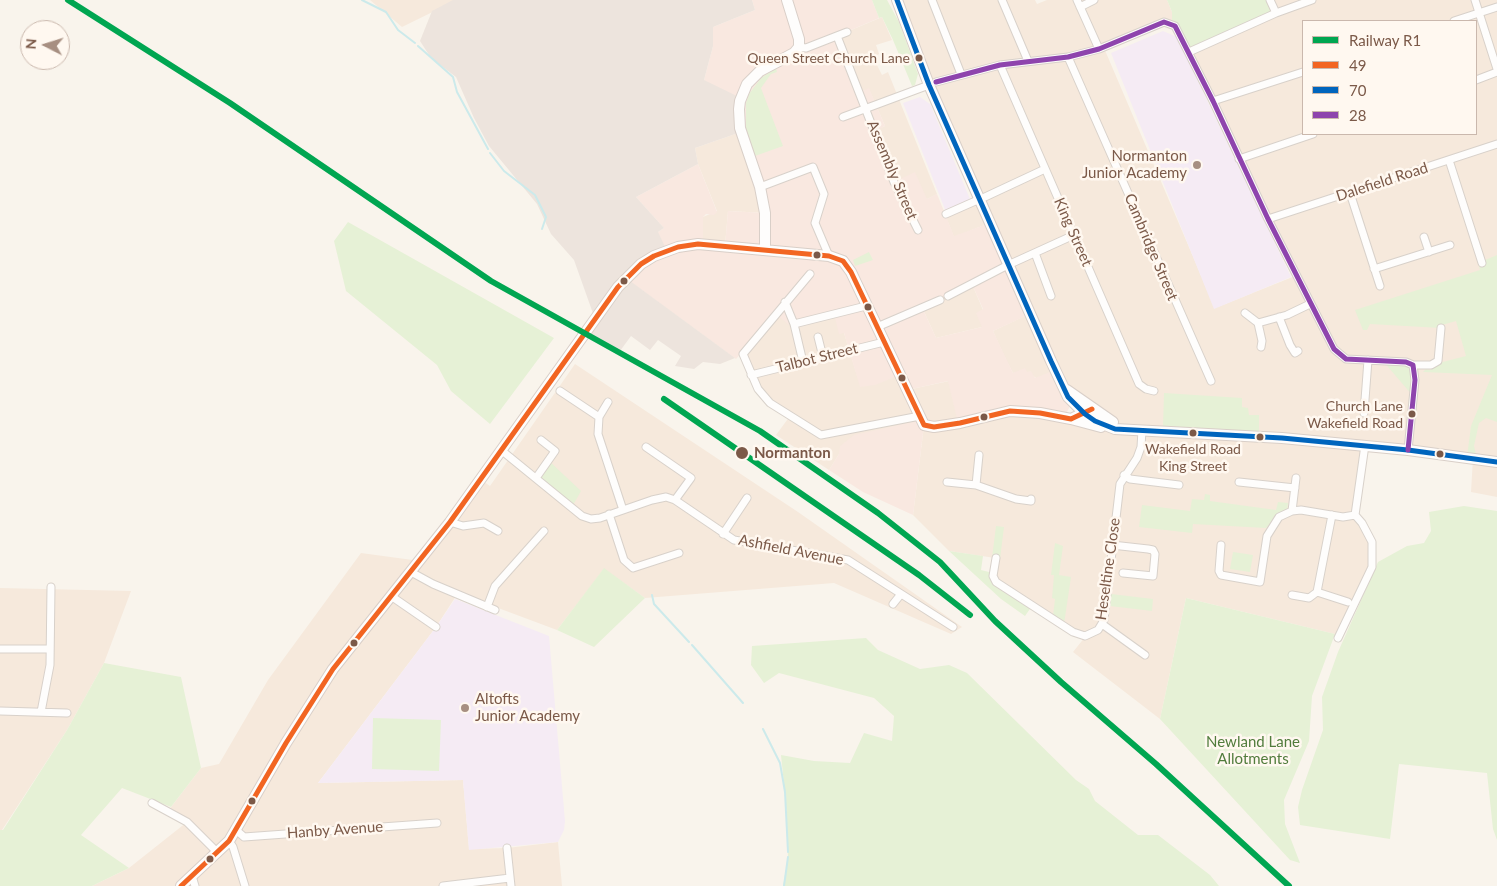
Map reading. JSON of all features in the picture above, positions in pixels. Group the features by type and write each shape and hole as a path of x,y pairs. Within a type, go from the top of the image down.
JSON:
{"street":[{"path":"788,0 799,39 799,48"},
{"path":"897,0 982,198 1008,265 1055,370 1068,394 1065,417"},
{"path":"932,0 960,74"},
{"path":"1002,0 1028,61"},
{"path":"1094,0 1078,4 1099,50"},
{"path":"1270,0 1276,12"},
{"path":"1189,52 1276,12 1312,0"},
{"path":"1475,0 1495,56 1497,68"},
{"path":"1457,20 1497,7"},
{"path":"843,117 960,74 1000,65 1068,58 1099,50 1167,22 1178,28 1268,219 1310,304 1337,353 1346,358 1431,365 1438,361 1441,328"},
{"path":"765,250 765,213 760,187 740,128 740,100 748,84 760,71 794,53 799,48 806,48 847,32"},
{"name":"Assembly Street","path":"836,36 894,182 918,230"},
{"name":"Cambridge Street","path":"1068,58 1211,381"},
{"name":"King Street","path":"1000,65 1140,384 1146,389 1154,391"},
{"path":"1213,102 1302,72"},
{"path":"1477,80 1497,72"},
{"path":"1239,159 1310,135"},
{"name":"Dalefield Road","path":"1268,219 1497,144"},
{"path":"1450,160 1482,263"},
{"path":"760,187 813,167 824,194 814,223 834,258"},
{"path":"946,214 1045,169"},
{"path":"1350,193 1380,286"},
{"path":"948,296 1008,265 1074,235"},
{"path":"1424,237 1429,252"},
{"path":"181,886 194,881 229,841 314,696 332,669 450,522 626,278 641,264 654,256 687,244 834,258 846,264 922,420 934,427 1010,411 1065,417 1092,425 1365,445 1497,462"},
{"path":"1374,269 1450,245"},
{"path":"1035,254 1051,296"},
{"path":"810,274 743,354 758,388 770,403 817,434 834,434 922,420"},
{"path":"876,327 940,300"},
{"path":"785,302 794,324 803,362"},
{"path":"1258,323 1279,317 1310,304"},
{"path":"794,324 866,306"},
{"path":"1245,313 1258,323 1262,341 1261,346"},
{"path":"1279,317 1290,345 1295,353 1298,351"},
{"path":"818,337 822,357"},
{"name":"Talbot Street","path":"751,375 884,342"},
{"path":"1364,413 1362,394 1368,360"},
{"path":"1408,450 1415,380 1413,365"},
{"path":"560,391 599,417"},
{"path":"1068,394 1074,393 1086,409 1107,426"},
{"path":"608,402 599,417 598,434 623,510"},
{"path":"1065,417 1086,409 1121,428"},
{"name":"Heseltine Close","path":"996,558 993,576 996,582 1073,632 1085,636 1094,634 1102,624 1120,484 1124,475 1137,458 1142,430"},
{"path":"833,443 834,434"},
{"path":"536,478 555,450 541,440"},
{"path":"1338,638 1372,567 1374,554 1372,542 1362,523 1355,515 1365,445"},
{"path":"501,450 582,516 591,519 666,497 675,500 691,478 646,447"},
{"path":"976,485 979,455"},
{"path":"1124,475 1130,479 1179,485"},
{"path":"1292,511 1296,478"},
{"path":"947,482 976,485 1016,499 1031,501 1031,499"},
{"path":"1239,482 1295,488"},
{"path":"723,534 747,498"},
{"name":"Ashfield Avenue","path":"675,500 734,540 848,560 952,627"},
{"path":"1221,544 1219,571 1221,575 1260,582 1271,527 1279,517 1292,511 1332,516 1349,517 1355,515"},
{"path":"609,514 624,560 632,568 678,553"},
{"path":"1294,596 1310,598 1317,592 1332,516"},
{"path":"450,522 463,526 484,524 492,531"},
{"path":"486,607 495,586 544,531"},
{"path":"1112,545 1148,548 1153,550 1155,554 1153,576 1123,573"},
{"path":"411,572 433,584 495,610"},
{"path":"42,712 48,678 51,587"},
{"path":"1317,592 1344,599"},
{"path":"893,604 901,594"},
{"path":"391,596 436,627"},
{"path":"1102,624 1145,655"},
{"path":"0,649 50,649"},
{"path":"0,711 68,713"},
{"path":"152,803 187,822 218,852"},
{"name":"Hanby Avenue","path":"236,830 244,837 437,823"},
{"path":"229,841 233,847 245,886"},
{"path":"507,848 511,886"},
{"path":"443,886 510,878"}],"shaded area":[{"path":"370,0 457,0 402,27"},
{"path":"453,0 752,0 755,10 713,27 713,46 704,80 741,98 741,132 695,148 698,164 636,197 664,228 658,232 667,251 626,278 735,358 720,364 703,362 694,369 675,366 681,356 658,340 650,350 631,336 620,351 590,333 595,319 574,260 551,234 537,204 489,146 456,77 431,58 420,41 432,11"},
{"path":"752,0 872,0 879,18 837,36 860,92 869,88 885,126 875,131 894,182 915,172 927,199 937,194 954,236 990,223 1030,314 993,331 1013,373 1025,368 1027,372 1031,371 1035,378 1055,370 1071,404 1067,412 1061,415 1028,411 958,423 948,381 907,390 900,375 875,385 860,387 844,333 839,334 834,314 789,325 776,314 736,359 625,278 658,232 664,228 636,197 698,164 717,212 714,215 706,214 703,217 703,244 725,246 728,211 765,213 743,139 704,80 713,46 713,27 755,10","holes":["972,284 983,309 976,313 982,327 936,338 922,307"]},
{"path":"897,0 1035,0 1037,4 1047,0 1167,0 1172,12 1172,24 1167,22 1104,48 1215,308 1295,276 1189,52 1270,0 1497,0 1497,497 1471,492 1473,458 1365,445 1355,515 1368,532 1372,567 1339,635 1186,598 1160,719 1073,652 1085,637 996,582 995,558 949,551 913,515 924,425 839,454 829,470 776,435 790,416 770,403 743,358 776,314 834,314 844,333 856,372 900,375 907,390 949,381 995,413 1061,415 1088,412 1027,372 1013,373 993,331 1029,314 990,223 954,237 945,215 979,199"},
{"path":"882,17 892,40 876,45 879,54 873,57 882,75 888,72 937,194 927,199 894,182 874,131 885,126 869,89 859,92 837,36"},
{"name":"Normanton Junior Academy","path":"1163,31 1177,37 1291,277 1214,309 1111,53"},
{"path":"920,97 930,104 970,199 946,212 903,103"},
{"path":"741,132 765,213 728,211 725,246 703,244 703,217 717,211 698,164 695,148"},
{"path":"972,284 983,310 982,327 936,338 922,307"},
{"path":"575,364 798,512 962,627 951,634 834,583 645,598 604,569 557,630 458,593 436,627 318,783 463,780 469,849 507,848 558,842 562,886 92,886 129,868 187,822 168,811 201,768 219,764 268,680 361,553 420,561 480,479 490,486"},
{"path":"922,420 924,425 913,515 863,492 829,470 839,454 840,446 854,435"},
{"path":"0,588 131,591 104,663 67,730 2,830 0,830"},
{"name":"Altofts Junior Academy","path":"455,599 549,636 565,821 564,830 558,842 469,850 463,780 318,783"}],"green space":[{"path":"872,0 887,0 899,22 918,74 915,85 912,86 893,40 882,17 879,18"},
{"path":"1167,0 1270,0 1276,13 1189,52 1172,24 1172,12"},
{"path":"776,68 777,72 771,74 761,88 783,146 755,156 746,129 746,103 749,94 761,78"},
{"path":"348,222 554,338 490,424 451,391 437,365 346,291 334,241"},
{"path":"869,252 873,260 855,266 853,260"},
{"path":"1497,255 1497,422 1486,418 1479,423 1474,446 1477,459 1467,457 1471,426 1492,375 1423,372 1426,369 1431,370 1431,365 1466,356 1456,321 1442,325 1441,328 1370,324 1367,330 1363,330 1355,310 1480,270 1478,263"},
{"path":"1383,361 1413,365 1413,396"},
{"path":"1164,393 1242,398 1242,407 1248,408 1249,415 1259,415 1259,432 1163,426"},
{"path":"548,460 581,491 572,507 536,478"},
{"path":"1205,494 1210,495 1210,501 1276,510 1278,502 1288,503 1287,510 1277,515 1266,528 1193,524 1192,533 1139,527 1142,505 1190,511 1192,499 1204,500"},
{"path":"1464,506 1497,511 1497,840 1493,829 1487,773 1399,764 1390,839 1300,825 1298,807 1302,790 1323,730 1322,697 1338,652 1378,562 1407,546 1424,543 1431,531 1429,512"},
{"path":"996,526 1004,527 1000,559 992,558"},
{"path":"1055,543 1063,546 1059,575 1071,577 1064,624 1053,616 1055,599 1052,598 1054,575 1051,575"},
{"path":"949,551 983,556 981,570 989,572 989,575 1032,606 1025,616 1001,599"},
{"path":"1233,552 1253,555 1250,572 1230,569"},
{"path":"604,568 645,598 594,647 557,630"},
{"path":"1111,594 1153,599 1152,611 1110,606"},
{"name":"Newland Lane Allotments","path":"1186,598 1335,634 1312,696 1309,741 1284,800 1285,824 1300,863 1290,860 1160,719"},
{"path":"866,638 878,650 920,669 949,665 967,673 1076,780 1089,789 1095,801 1138,835 1158,835 1210,875 1219,886 783,886 788,858 786,804 781,755 814,761 850,763 864,733 892,741 894,716 874,698 779,673 764,683 751,665 752,646"},
{"path":"104,663 181,677 201,768 171,807 122,788 81,835 129,868 92,886 0,886 0,830 3,830 67,730"},
{"path":"373,718 441,720 439,771 372,769"}],"waterway":[{"path":"362,0 386,12 398,30 415,43"},
{"path":"418,46 453,77 457,92 488,149"},
{"path":"490,153 504,171 535,195 546,217 542,229"},
{"path":"652,595 654,604 689,642"},
{"path":"692,645 743,703"},
{"path":"763,729 780,763 785,792 788,852"},
{"path":"784,886 788,857"}],"rail line":[{"name":"R1","path":"68,0 230,103 491,281 760,431 878,513 940,562 995,621 1061,682 1156,764 1289,886"},
{"name":"R1","path":"664,399 919,575 970,615"}],"transit line":[{"name":"70","path":"897,0 929,85 1051,361 1068,397 1085,414 1095,421 1115,429 1282,438 1408,450 1497,462"},
{"name":"28","path":"936,82 1000,65 1068,57 1099,49 1164,22 1175,26 1213,101 1268,219 1334,349 1346,359 1406,362 1413,365 1415,380 1408,450"},
{"name":"49","path":"181,886 229,841 286,743 333,669 450,522 618,287 641,264 654,256 678,247 698,244 829,256 843,261 851,272 924,425 934,427 960,423 1010,411 1040,413 1071,419 1092,409"}],"place":[{"name":"Queen Street Church Lane","path":"919,58"},
{"name":"Normanton Junior Academy","path":"1197,165"},
{"name":"Church Lane Wakefield Road","path":"1412,414"},
{"name":"Wakefield Road King Street","path":"1193,433"},
{"name":"Normanton","path":"742,453"},
{"name":"Altofts Junior Academy","path":"465,708"}]}
